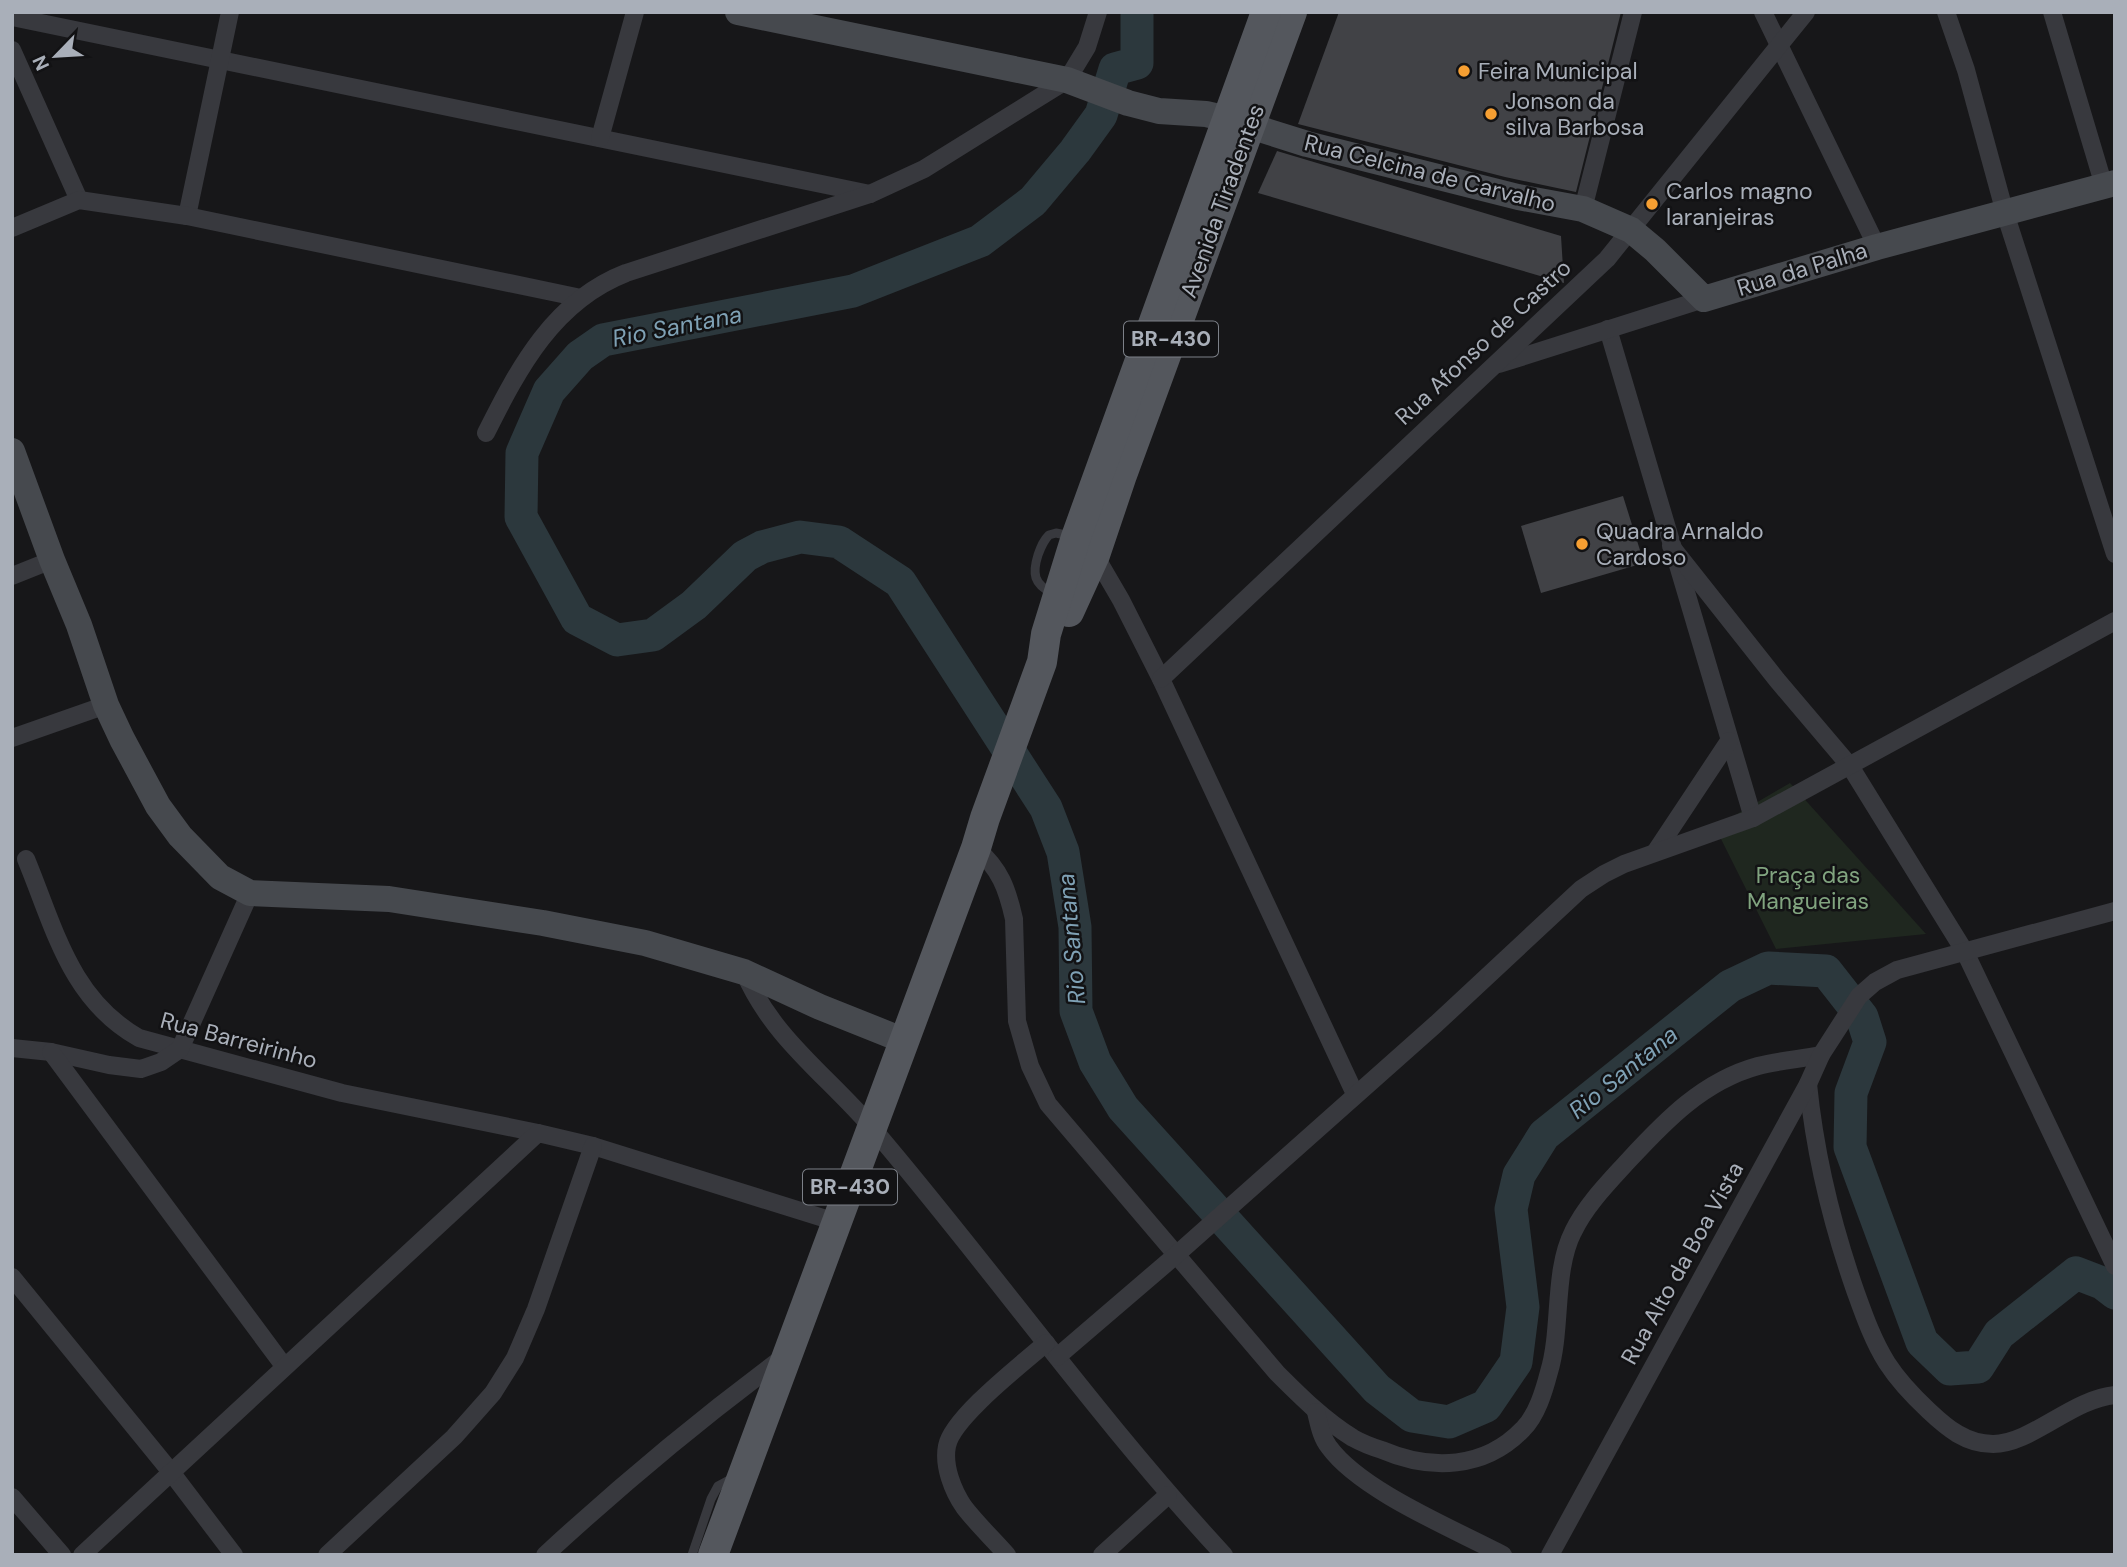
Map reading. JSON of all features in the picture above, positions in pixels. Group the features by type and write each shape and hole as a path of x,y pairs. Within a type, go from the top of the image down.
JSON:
{"main road":[{"name":"BR-430","path":"713,1555 785,1355 905,1041 1042,662 1052,647 1066,599 1238,123 1266,12"},
{"name":"Avenida Tiradentes","path":"1238,123 1292,12"}],"street":[{"path":"187,216 230,12"},
{"path":"600,138 635,12"},
{"name":"Rua Celcina de Carvalho","path":"738,12 1067,80 1128,103 1159,111 1206,114 1518,197 1583,209 1631,230 1656,250 1703,299"},
{"path":"486,433 508,387 531,351 550,326 580,298 626,273 870,194 924,169 1067,80 1087,47 1098,12"},
{"path":"1583,209 1633,12"},
{"path":"1763,12 1877,247"},
{"name":"Rua Afonso de Castro","path":"1161,679 1607,259 1806,12"},
{"path":"1945,12 1966,70 2006,213 2115,554"},
{"path":"2052,12 2109,184"},
{"path":"12,17 870,194"},
{"path":"12,50 79,200"},
{"name":"Rua da Palha","path":"1493,367 1703,299 1877,247 2109,184"},
{"path":"12,228 79,200 187,216 580,298"},
{"path":"1608,330 1753,818"},
{"path":"12,451 79,625 106,705 158,806 180,836 220,877 250,893 388,899 542,923 645,943 744,972 820,1007 905,1041"},
{"path":"1086,546 1161,679 1355,1094"},
{"path":"1671,546 1769,670 1850,766 1965,953 2115,1266"},
{"path":"12,576 52,560"},
{"path":"1007,1555 963,1506 947,1465 947,1446 953,1431 969,1412 1175,1255 1436,1024 1581,889 1604,874 1656,852 1753,818 2115,621"},
{"path":"12,737 106,705"},
{"path":"1656,852 1730,741"},
{"path":"976,848 992,862 1003,880 1010,903 1014,919 1017,1021 1030,1066 1048,1104 1277,1373 1316,1412 1355,1439 1394,1455 1428,1464 1463,1464 1498,1451 1525,1428 1540,1401 1550,1370 1571,1234 1588,1206 1657,1130 1702,1092 1758,1067 1821,1055"},
{"name":"Rua Barreirinho","path":"26,859 82,988 96,1006 118,1026 139,1038 342,1093 593,1146 836,1223"},
{"path":"12,1048 51,1052 141,1069 161,1062 180,1049 250,893"},
{"path":"1965,953 2115,911"},
{"name":"Rua Alto da Boa Vista","path":"1550,1555 1808,1084 1821,1055 1859,996 1875,982 1897,970 1965,953"},
{"path":"744,972 755,997 781,1034 872,1129 1168,1495 1224,1555"},
{"path":"51,1052 284,1366"},
{"path":"1808,1084 1812,1121 1842,1251 1866,1319 1888,1363 1917,1400 1949,1429 1974,1441 1995,1444 2024,1435 2101,1396 2115,1395"},
{"path":"82,1555 538,1133"},
{"path":"327,1555 445,1446 493,1393 515,1358 536,1309 593,1146"},
{"path":"12,1278 171,1472 234,1555"},
{"path":"545,1555 633,1475 785,1355"},
{"path":"1316,1412 1327,1445 1340,1461 1395,1498 1503,1555"},
{"path":"1102,1555 1168,1495"},
{"path":"12,1497 62,1555"}],"lane":[{"path":"1066,599 1043,589 1036,581 1034,566 1041,547 1049,535 1056,533 1086,546"},
{"path":"692,1555 707,1509 718,1486 742,1475"}],"green space":[{"name":"Praça das Mangueiras","path":"1790,783 1926,934 1776,949 1715,827"}],"building":[{"name":"Feira Municipal","path":"1339,12 1621,12 1576,192 1505,177 1298,124"},
{"path":"1277,151 1561,236 1564,283 1258,193"},
{"name":"Quadra Arnaldo Cardoso","path":"1623,496 1644,563 1541,593 1521,526"}],"waterway":[{"name":"Rio Santana","path":"1137,12 1137,63 1115,69 1101,115 1033,201 980,241 853,291 603,340 580,356 549,391 522,453 521,517 577,619 617,640 653,635 694,605 745,556 762,547 800,537 839,542 900,582 1046,808 1063,852 1075,927 1076,1011 1095,1062 1123,1108 1377,1389 1412,1416 1449,1422 1486,1406 1516,1362 1523,1307 1511,1209 1519,1175 1544,1135 1730,986 1768,968 1826,971 1862,1017 1870,1042 1851,1093 1850,1147 1922,1342 1950,1369 1978,1367 1999,1334 2076,1273 2102,1283 2115,1293"}],"place":[{"name":"Feira Municipal","path":"1464,71"},
{"name":"Jonson da silva Barbosa","path":"1491,114"},
{"name":"Carlos magno laranjeiras","path":"1652,204"},
{"name":"Quadra Arnaldo Cardoso","path":"1582,544"}]}
